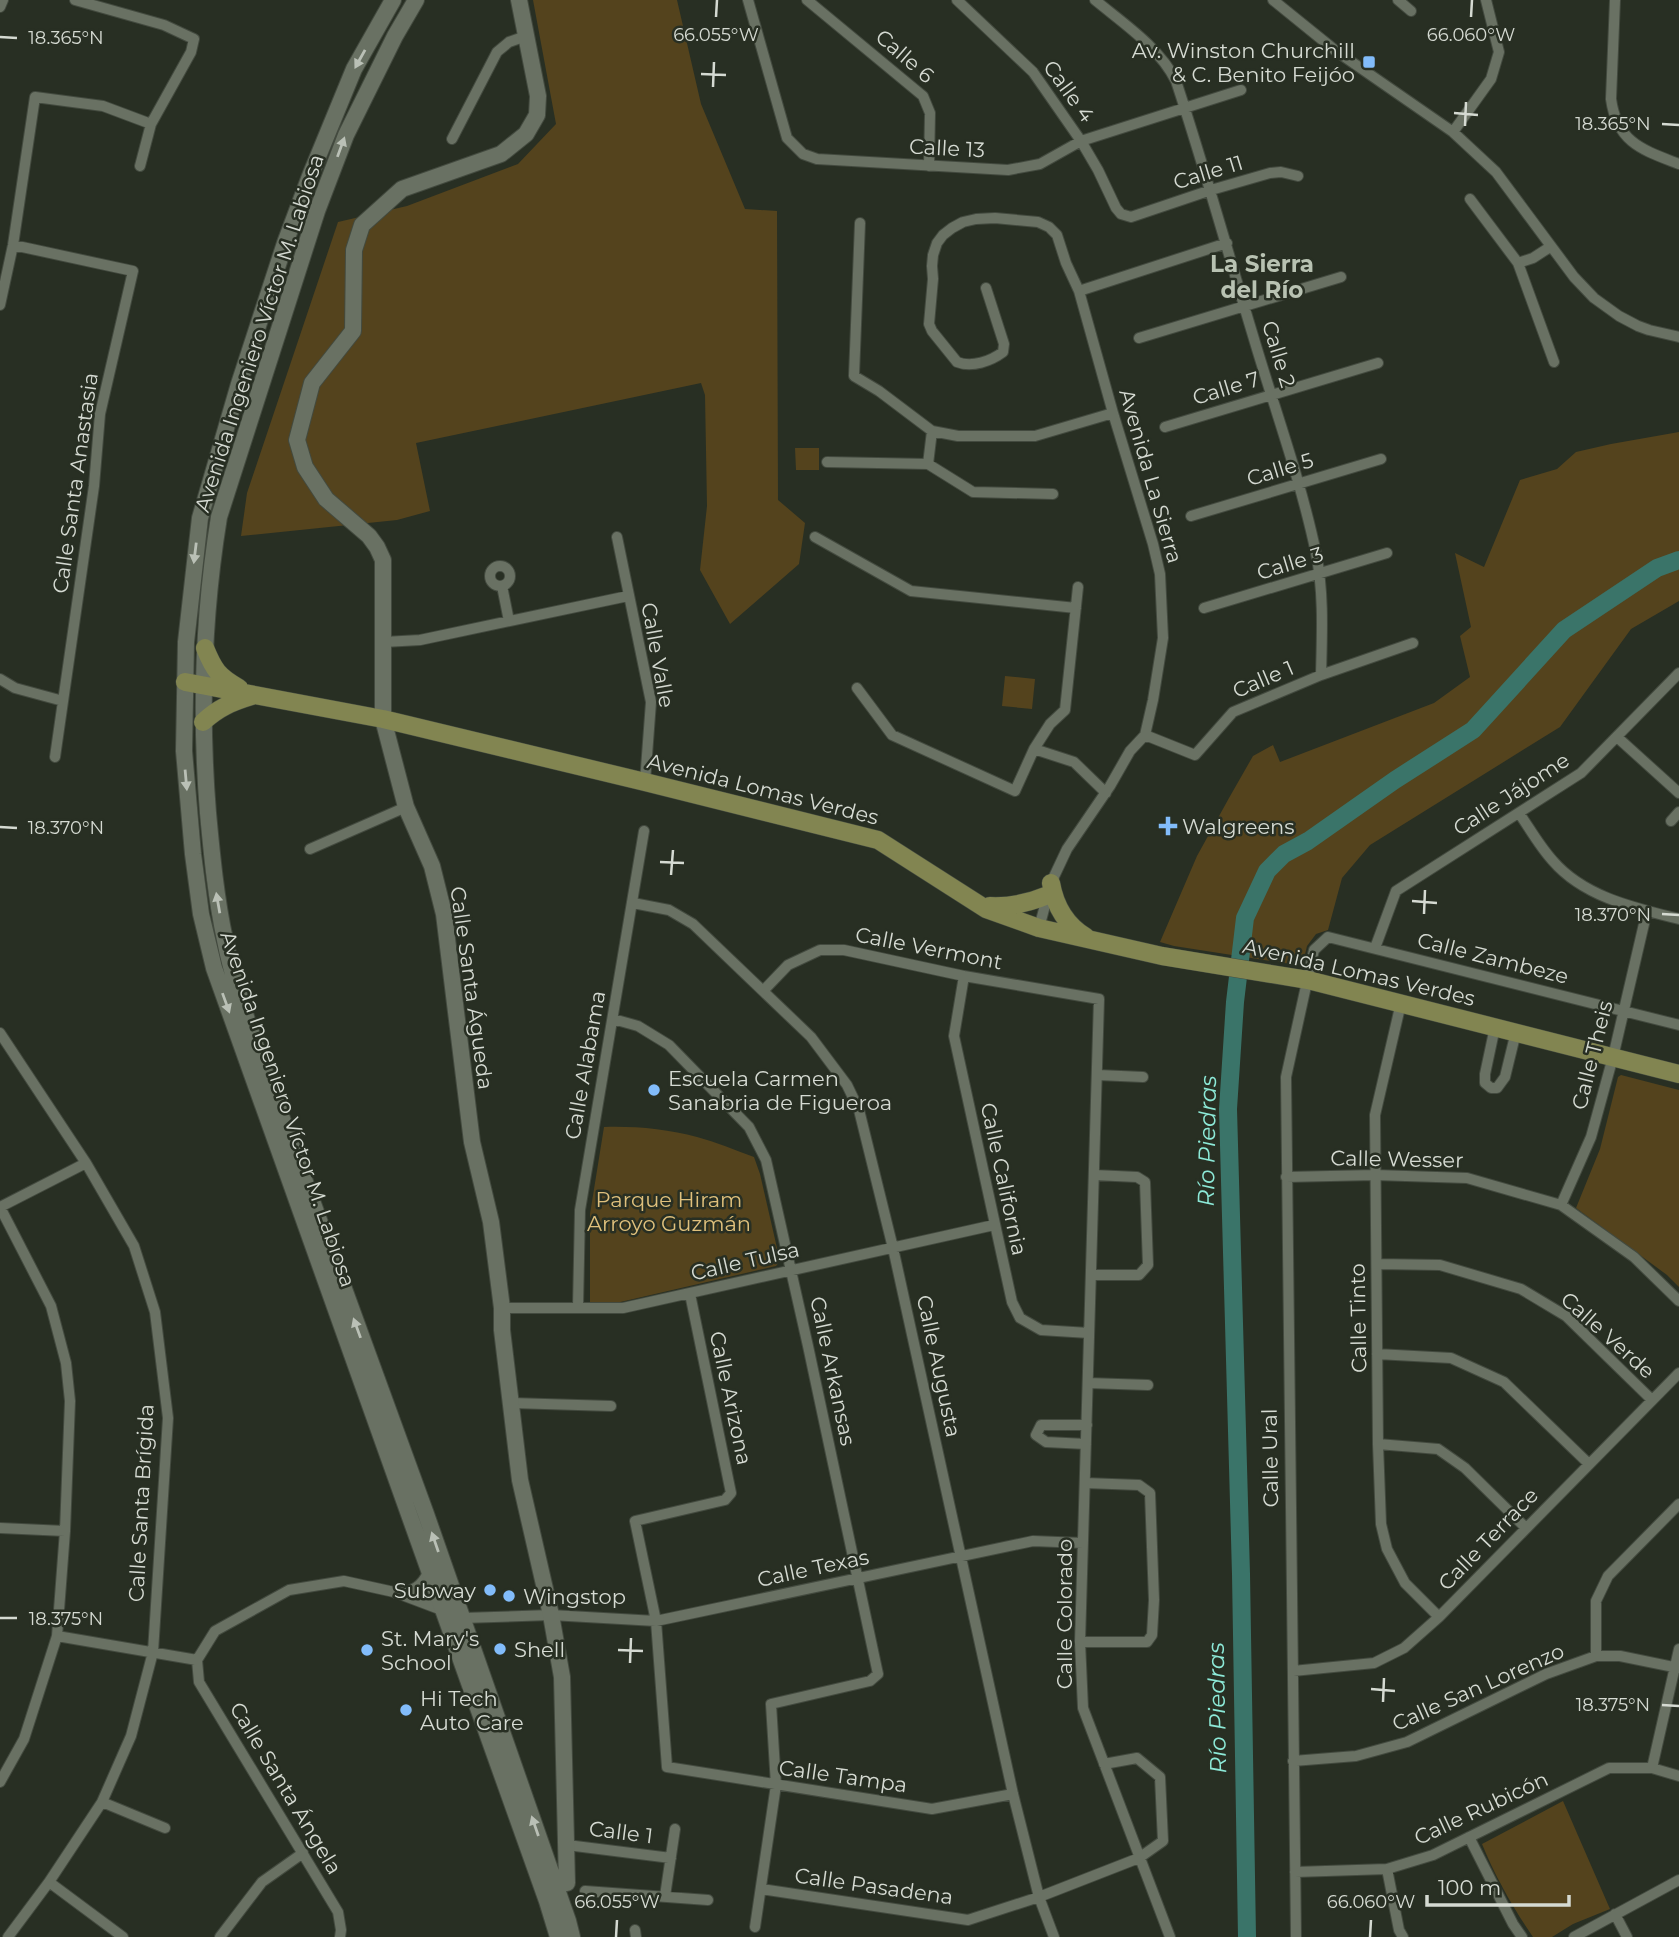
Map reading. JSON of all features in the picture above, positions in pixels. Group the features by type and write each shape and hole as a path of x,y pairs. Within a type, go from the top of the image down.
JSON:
{"main road":[{"name":"Avenida Ingeniero Víctor M. Labiosa","path":"393,0 354,69 326,133 285,243 239,384 200,518 186,642 203,722 213,875 239,996 463,1618 572,1937"},
{"name":"Avenida Ingeniero Víctor M. Labiosa","path":"416,0 346,135 317,211 219,517 205,648 194,684 184,751 201,914 214,968 558,1937"},
{"name":"Calle Santa Águeda","path":"519,0 538,96 537,115 526,134 501,154 402,189 362,225 354,250 353,331 312,383 297,440 305,467 326,499 369,536 383,560 383,719 406,807 432,866 444,914 472,1142 491,1222 520,1480 551,1615 562,1677 567,1883"},
{"path":"205,648 213,668 223,679 252,694"},
{"name":"Avenida Lomas Verdes","path":"194,684 383,719 878,841 986,909 1039,928 1162,956 1308,980 1679,1074"},
{"path":"203,722 216,710 252,694"},
{"path":"979,905 1007,906 1029,902 1049,889 1075,931 1089,939"}],"street":[{"path":"0,7 4,0"},
{"path":"75,0 164,25 194,38 191,52 151,124 140,166"},
{"name":"Calle 6","path":"807,0 923,96 930,113 929,166"},
{"name":"Calle 4","path":"957,0 1033,72 1081,141 1116,208 1121,214 1131,217"},
{"name":"Calle 2","path":"1095,0 1139,36 1167,64 1176,81 1212,190 1316,553 1322,619 1321,675"},
{"path":"1273,0 1336,51 1453,132 1496,172 1550,247 1594,298 1619,316 1649,330 1679,337"},
{"path":"1398,0 1411,11"},
{"path":"1453,132 1491,79 1499,52 1486,0"},
{"path":"1615,0 1611,99 1613,113 1622,132 1632,142 1643,150 1679,164"},
{"name":"Calle 13","path":"753,1 787,138 803,154 817,159 1009,170 1027,168 1040,164 1081,141 1241,90"},
{"path":"452,139 497,52 509,42 526,36"},
{"path":"0,305 13,245 35,97 103,106 151,124"},
{"name":"Calle 11","path":"1131,217 1270,173 1281,172 1298,176"},
{"path":"1470,199 1518,263 1554,362"},
{"name":"Avenida La Sierra","path":"986,288 1004,344 1003,352 979,363 961,364 936,337 929,324 933,255 937,243 943,235 963,222 976,219 1038,222 1057,235 1079,291 1160,574 1163,638 1145,735 1130,751 1106,793 1067,849 1049,889 1039,928"},
{"path":"860,223 853,376 932,431 958,436 1035,436 1113,413"},
{"path":"1079,291 1227,243"},
{"name":"Calle Santa Anastasia","path":"13,245 133,271 100,414 94,486 55,757"},
{"path":"1518,263 1533,258 1550,247"},
{"path":"1139,338 1341,277"},
{"name":"Calle 7","path":"1165,427 1378,363"},
{"path":"928,464 932,431"},
{"name":"Calle 5","path":"1191,516 1381,459"},
{"path":"827,462 928,464 973,492 1053,494"},
{"name":"Calle Valle","path":"617,537 651,702 645,782"},
{"path":"815,537 911,591 1076,608"},
{"name":"Calle 3","path":"1204,608 1387,553"},
{"path":"502,586 509,621"},
{"path":"858,688 892,735 1015,791 1034,749 1051,724 1065,710 1078,587"},
{"path":"384,642 420,640 628,596"},
{"name":"Calle 1","path":"1145,735 1195,755 1233,712 1321,675 1413,643"},
{"name":"Calle Jájome","path":"1374,948 1396,891 1581,772 1679,673"},
{"path":"0,679 15,688 63,701"},
{"path":"1617,737 1679,793"},
{"path":"1034,749 1074,762 1106,793"},
{"path":"310,849 406,807"},
{"path":"1671,821 1679,812"},
{"path":"1519,813 1554,862 1598,895 1679,919"},
{"name":"Calle Alabama","path":"578,1307 580,1210 644,831"},
{"name":"Calle Augusta","path":"633,903 669,910 693,924 811,1037 847,1085 859,1110 893,1248 1013,1794 1039,1897 1054,1937"},
{"name":"Calle Theis","path":"1561,1205 1591,1137 1613,1057 1647,911"},
{"name":"Calle Zambeze","path":"1312,961 1314,950 1328,937 1679,1025"},
{"name":"Calle Vermont","path":"763,991 788,965 820,950 844,950 964,976 1100,999"},
{"name":"Calle Ural","path":"1296,1937 1286,1077 1312,961"},
{"name":"Calle California","path":"964,976 954,1035 1012,1302 1020,1318 1041,1330 1089,1333"},
{"name":"Calle Colorado","path":"1100,999 1080,1642 1083,1708 1170,1937"},
{"name":"Calle Tinto","path":"1401,1003 1376,1115 1381,1524 1387,1549 1405,1583 1439,1617"},
{"name":"Calle Arkansas","path":"613,1019 638,1026 668,1045 750,1127 766,1160 859,1578 878,1674 870,1681 771,1704 776,1786"},
{"path":"1495,1027 1485,1074 1485,1083 1491,1088 1497,1088 1505,1077 1516,1032"},
{"name":"Calle Santa Brígida","path":"0,1033 86,1163 134,1246 155,1312 168,1418 153,1653 131,1736 102,1802 49,1882 8,1937"},
{"path":"1098,1075 1143,1077"},
{"path":"0,1782 23,1739 57,1636 65,1531 70,1401 66,1363 51,1306 0,1207 86,1163"},
{"path":"1092,1275 1139,1275 1148,1265 1145,1182 1137,1177 1094,1175"},
{"name":"Calle Wesser","path":"1286,1177 1375,1175 1467,1178 1561,1205 1634,1257 1679,1301"},
{"name":"Calle Tulsa","path":"502,1308 623,1308 994,1225"},
{"name":"Calle Verde","path":"1377,1264 1440,1265 1521,1289 1566,1316 1652,1400"},
{"name":"Calle Arizona","path":"656,1621 635,1521 725,1500 731,1493 690,1294"},
{"path":"1377,1354 1451,1358 1504,1382 1589,1464"},
{"name":"Calle Terrace","path":"1293,1671 1374,1663 1404,1648 1439,1617 1679,1373"},
{"path":"1088,1383 1148,1385"},
{"path":"512,1403 611,1406"},
{"path":"1086,1444 1046,1442 1036,1435 1041,1425 1087,1425"},
{"path":"1378,1444 1438,1449 1465,1468 1526,1528"},
{"path":"1080,1642 1147,1642 1152,1635 1154,1600 1150,1493 1139,1485 1085,1483"},
{"path":"1596,1656 1596,1601 1608,1576 1679,1504"},
{"path":"0,1528 65,1531"},
{"name":"Calle Texas","path":"463,1618 551,1615 656,1621 1033,1541 1083,1543"},
{"path":"396,1593 412,1590 423,1583 429,1571"},
{"path":"57,1636 197,1660 215,1631 289,1590 344,1581 396,1593 463,1618"},
{"name":"Calle Tampa","path":"656,1621 667,1767 776,1786 932,1808 1013,1794"},
{"path":"1652,1768 1679,1648"},
{"name":"Calle San Lorenzo","path":"1293,1762 1356,1756 1407,1742 1546,1674 1596,1656 1620,1656 1676,1668"},
{"name":"Calle Santa Ángela","path":"197,1660 199,1682 338,1912 340,1937"},
{"path":"1104,1764 1137,1758 1160,1777 1163,1841 1139,1858"},
{"name":"Calle Rubicón","path":"1295,1872 1387,1869 1433,1855 1609,1768 1652,1768 1679,1776"},
{"path":"755,1927 776,1786"},
{"path":"102,1802 165,1828"},
{"path":"665,1896 675,1829"},
{"path":"1469,1837 1522,1937"},
{"name":"Calle 1","path":"567,1845 671,1858"},
{"path":"220,1937 262,1882 303,1853"},
{"name":"Calle Pasadena","path":"761,1889 968,1920 1039,1897 1139,1858"},
{"path":"1387,1869 1399,1930 1403,1937"},
{"path":"1574,1937 1679,1880"},
{"path":"49,1882 123,1937"},
{"path":"585,1891 708,1900"},
{"path":"1615,1914 1627,1937"}],"green space":[{"path":"533,0 677,0 701,104 745,209 777,211 778,500 805,523 799,564 730,624 700,570 707,506 705,395 701,383 416,443 430,511 397,520 241,536 247,493 338,222 407,206 518,164 556,124"},
{"path":"1679,432 1679,601 1631,629 1560,727 1370,845 1342,878 1328,930 1316,934 1307,946 1303,963 1297,965 1160,942 1197,856 1253,756 1273,745 1280,762 1434,703 1470,677 1460,636 1471,627 1455,553 1484,567 1520,480 1557,469 1576,452"},
{"path":"795,448 819,448 819,470 796,470"},
{"path":"1005,676 1035,679 1032,709 1002,706"},
{"path":"1621,1075 1679,1090 1679,1287 1667,1275 1576,1208 1600,1149 1618,1077"},
{"name":"Parque Hiram Arroyo Guzmán","path":"604,1127 674,1132 711,1141 754,1157 780,1261 776,1266 616,1303 590,1302 590,1214"},
{"path":"1563,1801 1610,1909 1573,1924 1552,1937 1533,1937 1505,1892 1482,1844"}],"waterway":[{"name":"Río Piedras","path":"1247,1937 1241,1574 1228,1109 1235,1002 1245,918 1267,871 1284,854 1308,841 1473,730 1564,630 1657,568 1679,560"}],"place":[{"name":"Av. Winston Churchill & C. Benito Feijóo","path":"1369,62"},
{"name":"Walgreens","path":"1168,826"},
{"name":"Escuela Carmen Sanabria de Figueroa","path":"654,1090"},
{"name":"Subway","path":"490,1590"},
{"name":"Wingstop","path":"509,1596"},
{"name":"Shell","path":"500,1649"},
{"name":"St. Mary's School","path":"367,1650"},
{"name":"Hi Tech Auto Care","path":"406,1710"}],"district":[{"name":"La Sierra del Río","path":"1262,277"}]}
